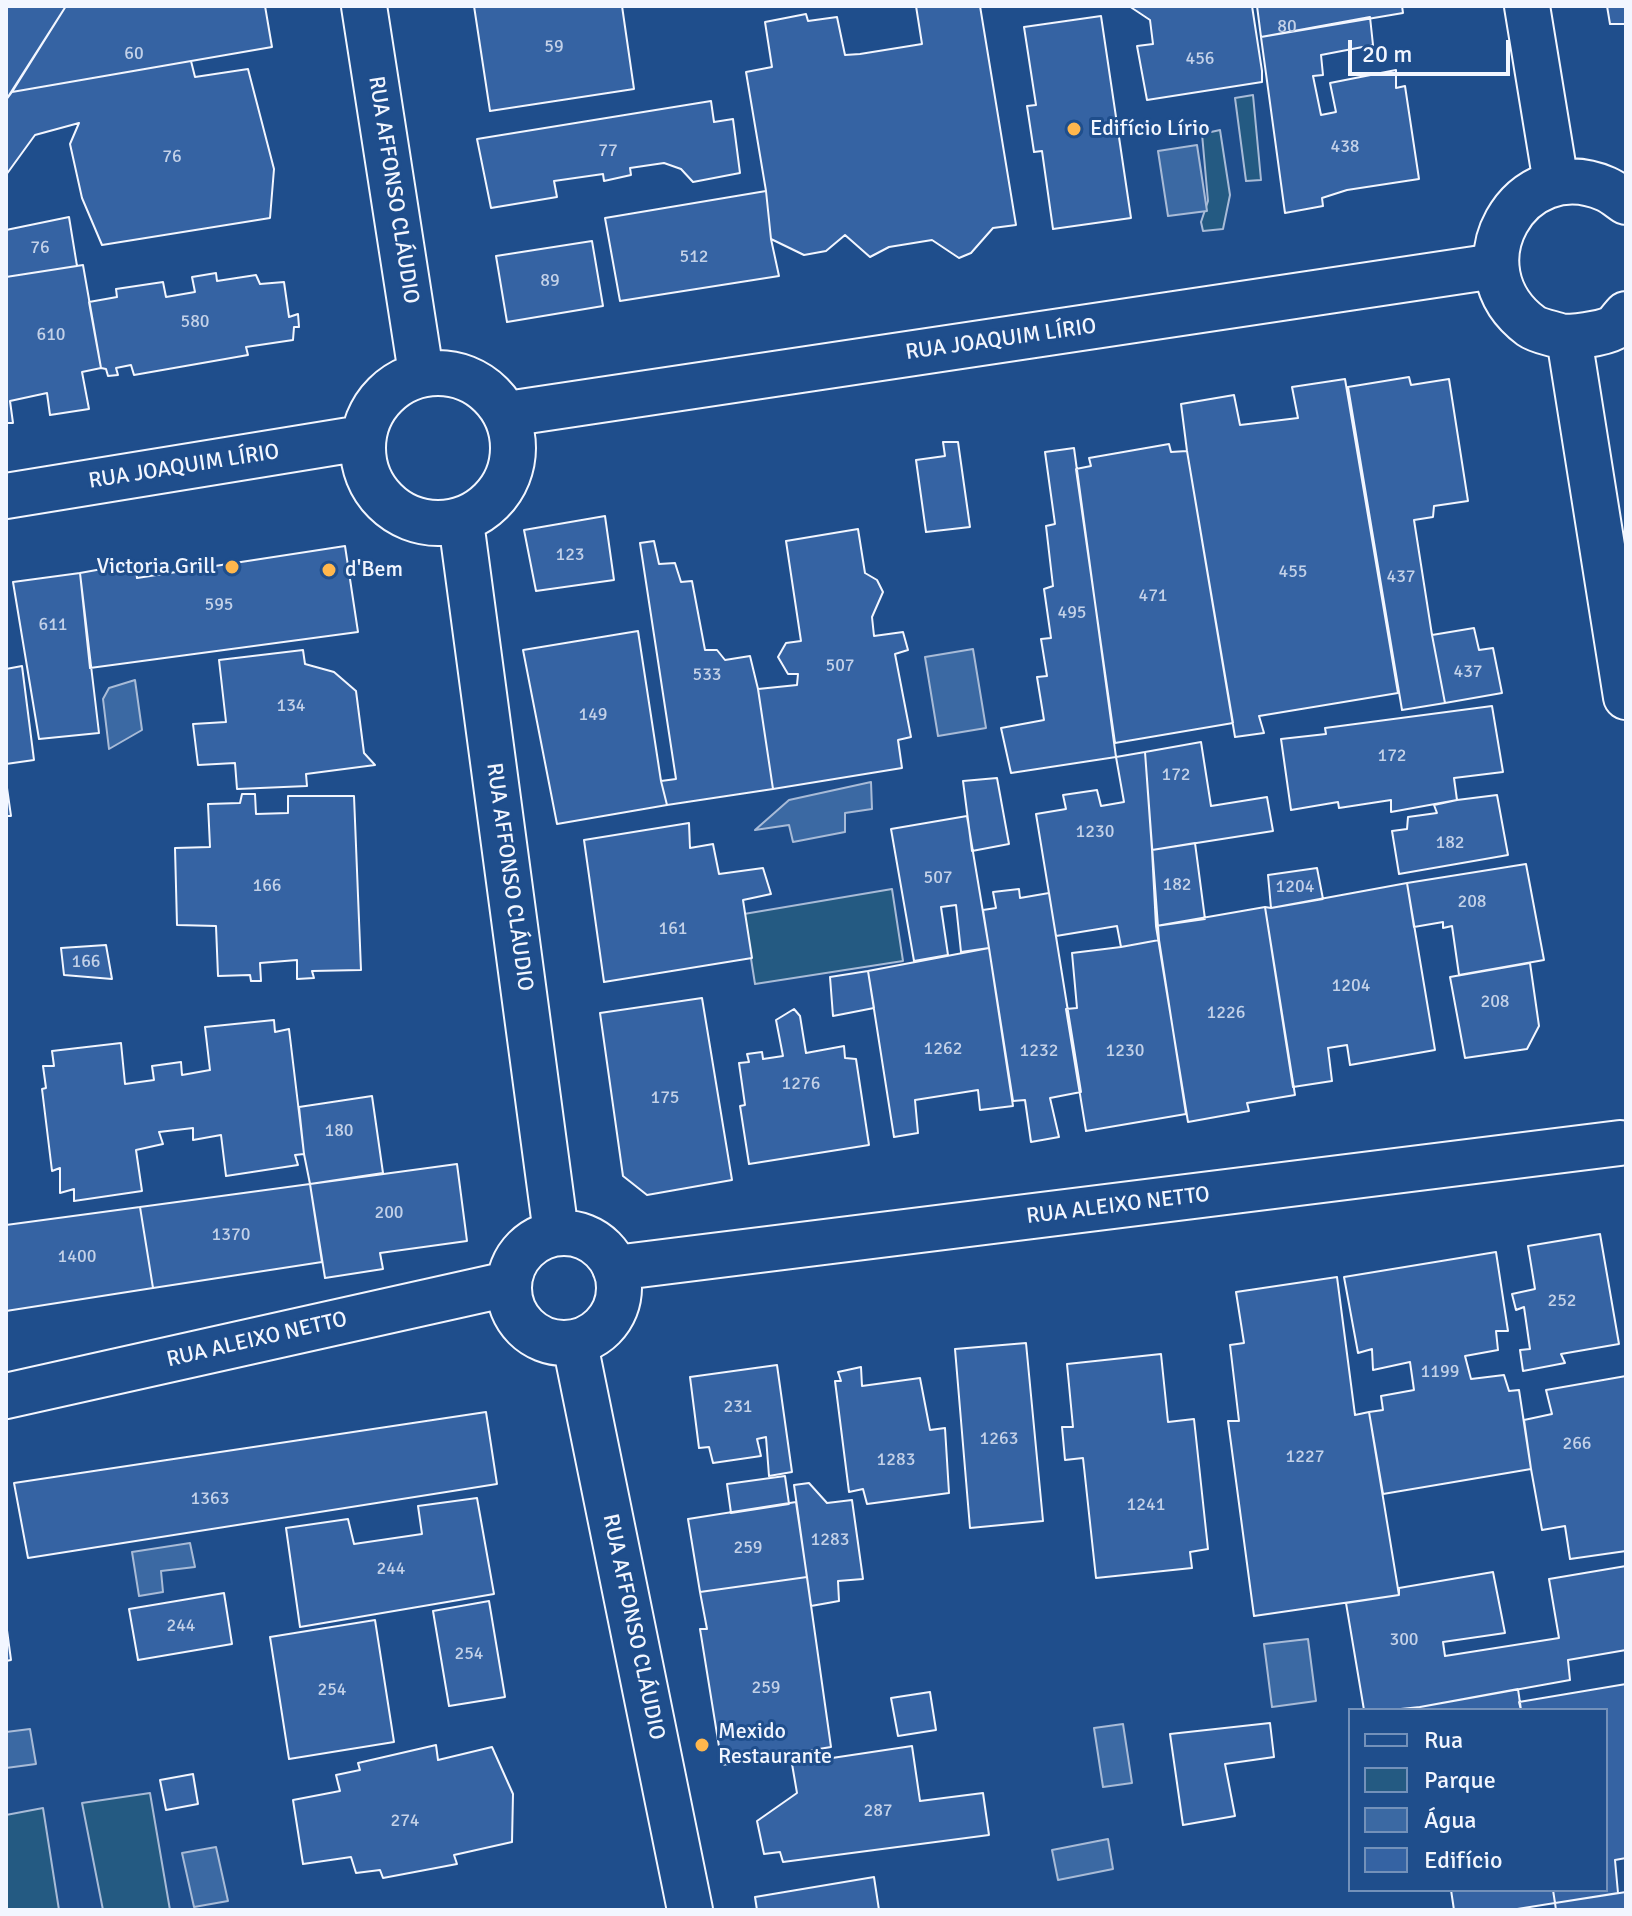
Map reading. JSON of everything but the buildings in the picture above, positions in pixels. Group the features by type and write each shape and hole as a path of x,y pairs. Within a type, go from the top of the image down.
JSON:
{"street":[{"name":"RUA AFFONSO CLÁUDIO","path":"364,6 421,373"},
{"path":"1527,6 1556,183"},
{"path":"1626,202 1607,189 1582,182 1556,183 1531,194 1510,213 1498,238 1495,266 1507,301 1532,327 1569,338 1614,328 1626,314"},
{"name":"RUA JOAQUIM LÍRIO","path":"507,414 1495,266"},
{"path":"1569,338 1626,697"},
{"path":"446,372 471,379 491,393 507,414 515,457 497,497 461,522 423,524 389,507 367,476 362,438 369,415 382,397 400,382 421,373 446,372"},
{"name":"RUA JOAQUIM LÍRIO","path":"6,496 362,438"},
{"name":"RUA AFFONSO CLÁUDIO","path":"461,522 556,1233"},
{"name":"RUA ALEIXO NETTO","path":"615,1268 1624,1137"},
{"path":"556,1233 574,1234 592,1240 606,1252 615,1268 619,1292 613,1315 597,1333 575,1344 549,1342 527,1330 512,1309 508,1284 513,1265 523,1250 538,1238 556,1233"},
{"name":"RUA ALEIXO NETTO","path":"6,1396 508,1284"},
{"name":"RUA AFFONSO CLÁUDIO","path":"575,1344 690,1910"}],"green space":[{"path":"1253,95 1261,180 1246,181 1235,98"},
{"path":"1220,130 1230,195 1223,229 1203,231 1201,222 1208,201 1202,134"},
{"path":"892,889 903,961 755,984 744,914"},
{"path":"150,1793 170,1910 103,1910 82,1803"},
{"path":"43,1808 59,1910 6,1910 6,1815"}],"water":[{"path":"1197,145 1207,211 1168,216 1158,151"},
{"path":"973,649 986,728 938,736 925,657"},
{"path":"135,680 142,730 109,749 103,699 109,688"},
{"path":"871,782 872,809 845,813 845,832 793,842 789,825 755,830 789,800"},
{"path":"190,1543 195,1567 161,1571 163,1592 139,1596 132,1552"},
{"path":"1308,1639 1316,1701 1272,1707 1264,1644"},
{"path":"1123,1724 1132,1783 1103,1787 1094,1728"},
{"path":"30,1729 36,1764 6,1768 6,1732"},
{"path":"1108,1839 1113,1869 1058,1880 1052,1850"},
{"path":"216,1847 228,1901 194,1907 182,1853"}],"place":[{"name":"Edifício Lírio","path":"1074,129"},
{"name":"Victoria Grill","path":"232,567"},
{"name":"d'Bem","path":"329,570"},
{"name":"Mexido Restaurante","path":"702,1745"}]}
